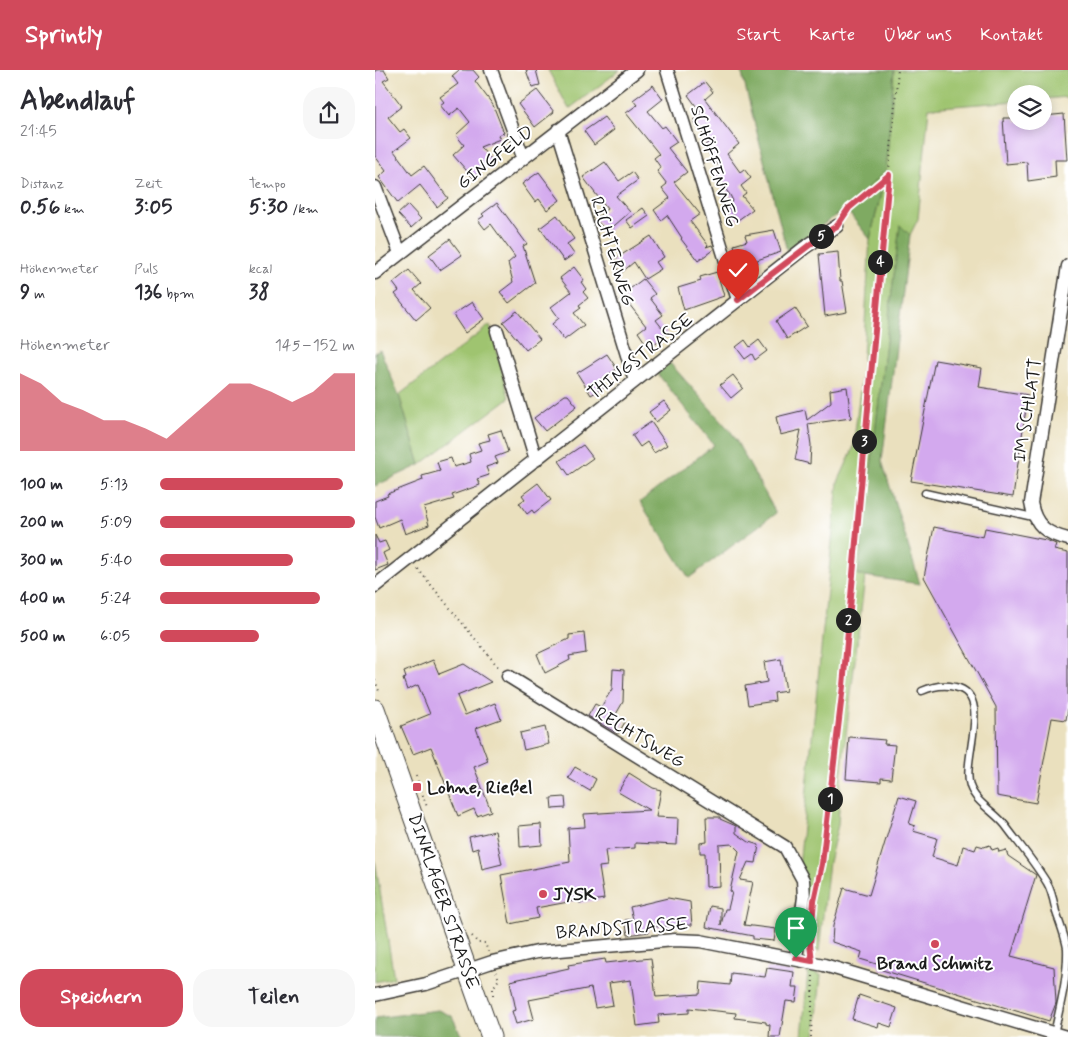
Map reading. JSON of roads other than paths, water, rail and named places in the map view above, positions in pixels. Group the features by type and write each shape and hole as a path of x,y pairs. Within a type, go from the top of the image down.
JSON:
{"main road":[{"name":"DINKLAGER STRASSE","path":"375,710 469,970 491,1037"}],"street":[{"path":"491,70 523,157"},
{"name":"GINGFELD","path":"375,273 637,70"},
{"name":"SCHÖFFENWEG","path":"667,70 738,300"},
{"name":"RICHTERWEG","path":"558,130 635,381"},
{"path":"375,186 400,253"},
{"name":"THINGSTRASSE","path":"375,586 738,300 825,233 837,226"},
{"name":"IM SCHLATT","path":"1033,517 1032,493 1068,266"},
{"path":"497,331 537,460"},
{"path":"1033,517 1045,531 1068,540"},
{"name":"RECHTSWEG","path":"508,676 785,847 803,880 804,898 796,958"},
{"name":"BRANDSTRASSE","path":"375,995 426,984 469,970 537,952 675,940 700,941 812,961 1060,1035"}],"lane":[{"path":"925,493 1033,517"},
{"path":"922,691 933,686 948,685 962,688 972,698 975,716 969,758 969,785 975,796 1003,822 1049,884 1067,947 1060,1035"}],"place":[{"name":"Lohne, Rießel","path":"417,787"},
{"name":"JYSK","path":"543,894"},
{"name":"Brand Schmitz","path":"935,944"}]}
